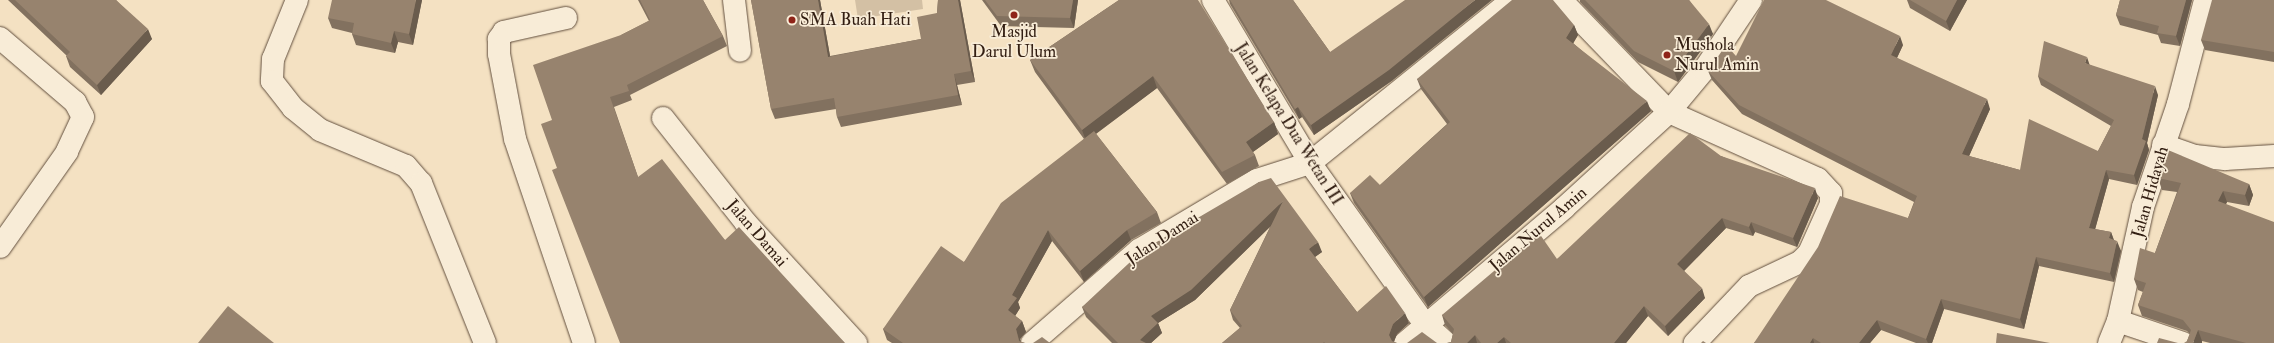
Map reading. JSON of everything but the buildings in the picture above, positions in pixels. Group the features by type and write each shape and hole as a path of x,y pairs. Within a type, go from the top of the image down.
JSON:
{"street":[{"path":"297,0 273,59 272,81 293,108 320,130 406,166 421,183 485,343"},
{"path":"734,0 740,51"},
{"name":"Jalan Kelapa Dua Wetan III","path":"1213,0 1310,163 1424,323 1446,343"},
{"path":"1310,163 1512,0"},
{"path":"1561,0 1669,112 1818,179 1831,193 1831,204 1810,253 1800,262 1749,286 1695,343"},
{"name":"Jalan Nurul Amin","path":"1405,343 1424,323 1564,208 1669,112 1704,70 1751,0"},
{"name":"Jalan Hidayah","path":"2109,343 2118,321 2143,207 2178,104 2205,0"},
{"path":"566,18 504,32 499,39 499,54 515,139 584,343"},
{"path":"0,38 76,102 83,117 67,152 0,247"},
{"name":"Jalan Damai","path":"664,118 746,223 856,343"},
{"path":"2163,145 2196,156 2225,159 2274,156"},
{"name":"Jalan Damai","path":"1032,343 1139,250 1257,180 1310,163"},
{"path":"2118,321 2183,343"}],"shaded area":[{"path":"855,0 922,0 923,9 858,19"}],"place":[{"name":"Masjid Darul Ulum","path":"1014,15"},
{"name":"SMA Buah Hati","path":"792,20"},
{"name":"Mushola Nurul Amin","path":"1667,55"}]}
